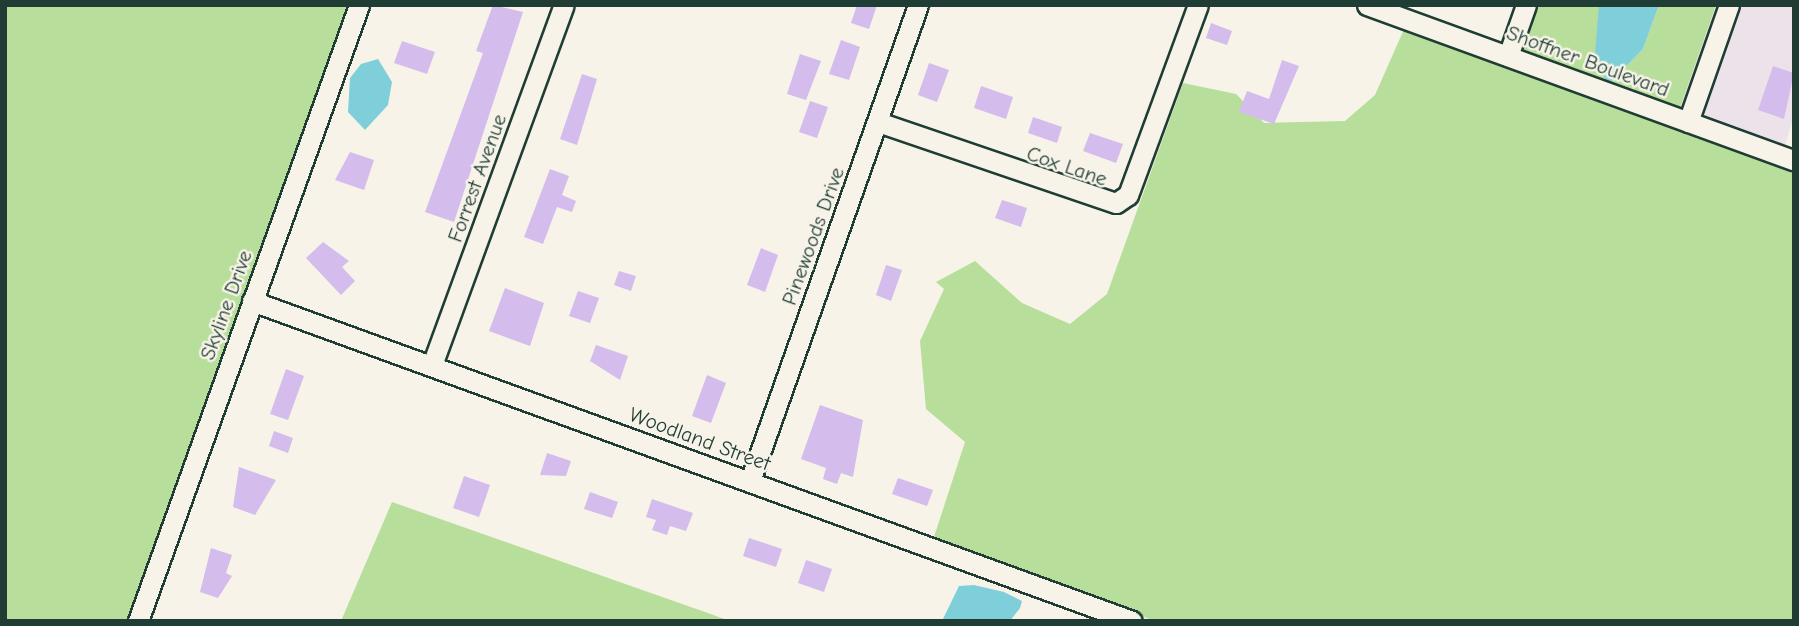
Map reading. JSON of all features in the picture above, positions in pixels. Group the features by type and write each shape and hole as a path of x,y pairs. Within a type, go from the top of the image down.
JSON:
{"street":[{"name":"Skyline Drive","path":"138,621 359,5"},
{"name":"Forrest Avenue","path":"432,365 564,5"},
{"name":"Pinewoods Drive","path":"750,481 918,5"},
{"name":"Cox Lane","path":"878,122 1116,203 1128,195 1198,5"},
{"name":"Shoffner Boulevard","path":"1367,5 1794,160"},
{"path":"1508,57 1526,5"},
{"path":"1688,122 1729,5"},
{"name":"Woodland Street","path":"252,301 1132,621"}],"shaded area":[{"path":"1716,5 1794,5 1794,115 1784,149 1679,111"}],"green space":[{"path":"5,5 351,5 129,621 5,621"},
{"path":"1534,5 1599,5 1608,85 1643,49 1659,5 1716,5 1679,111 1518,53"},
{"path":"1405,27 1794,171 1794,621 1155,621 933,540 965,442 926,409 920,341 944,289 936,282 975,261 1022,303 1070,324 1107,294 1183,83 1236,94 1264,123 1345,121 1375,95"},
{"path":"392,502 705,612 730,621 341,621"}],"water":[{"path":"1599,5 1659,5 1643,49 1608,85 1595,53"},
{"path":"378,59 392,82 388,105 365,130 348,112 350,78 361,64"},
{"path":"974,585 1004,592 1022,601 1020,608 1010,621 942,621 959,586"}],"building":[{"path":"493,5 523,12 454,222 425,212 483,53 476,51"},
{"path":"857,5 877,5 869,29 851,23"},
{"path":"1211,23 1232,31 1227,45 1206,38"},
{"path":"841,40 860,47 849,80 829,74"},
{"path":"402,41 435,52 427,74 394,63"},
{"path":"800,54 821,61 806,100 787,94"},
{"path":"1282,60 1299,66 1274,124 1239,112 1247,91 1269,99"},
{"path":"929,63 949,70 937,102 918,95"},
{"path":"1773,66 1794,73 1784,119 1758,110"},
{"path":"582,74 597,79 577,145 560,139"},
{"path":"981,86 1013,97 1006,119 974,108"},
{"path":"810,101 828,107 817,138 799,132"},
{"path":"1033,117 1062,127 1057,143 1028,133"},
{"path":"1090,133 1123,144 1116,163 1083,151"},
{"path":"350,152 374,160 364,190 335,180"},
{"path":"550,169 569,176 562,195 576,201 572,212 557,207 543,244 524,237"},
{"path":"1002,200 1027,208 1021,227 995,218"},
{"path":"323,242 349,261 342,267 355,281 341,295 306,258"},
{"path":"761,248 778,255 765,292 747,285"},
{"path":"886,265 902,270 891,301 876,295"},
{"path":"619,271 636,276 631,291 614,285"},
{"path":"505,288 544,303 530,346 489,331"},
{"path":"578,291 599,298 590,323 569,316"},
{"path":"596,345 628,356 620,380 590,361"},
{"path":"286,369 304,376 288,420 270,414"},
{"path":"707,375 726,383 711,423 692,416"},
{"path":"820,405 863,420 853,477 841,473 837,484 823,479 826,468 801,459"},
{"path":"274,431 293,438 288,453 269,446"},
{"path":"547,453 571,461 566,476 540,475"},
{"path":"239,467 276,480 255,515 233,507"},
{"path":"464,476 490,485 479,517 453,508"},
{"path":"898,478 933,490 927,506 892,494"},
{"path":"590,492 618,502 612,518 584,509"},
{"path":"652,499 693,513 686,531 670,526 667,535 652,530 656,520 646,517"},
{"path":"749,538 782,549 776,567 743,556"},
{"path":"211,548 232,555 226,573 232,576 218,598 200,592"},
{"path":"806,560 832,569 824,592 798,583"}]}
